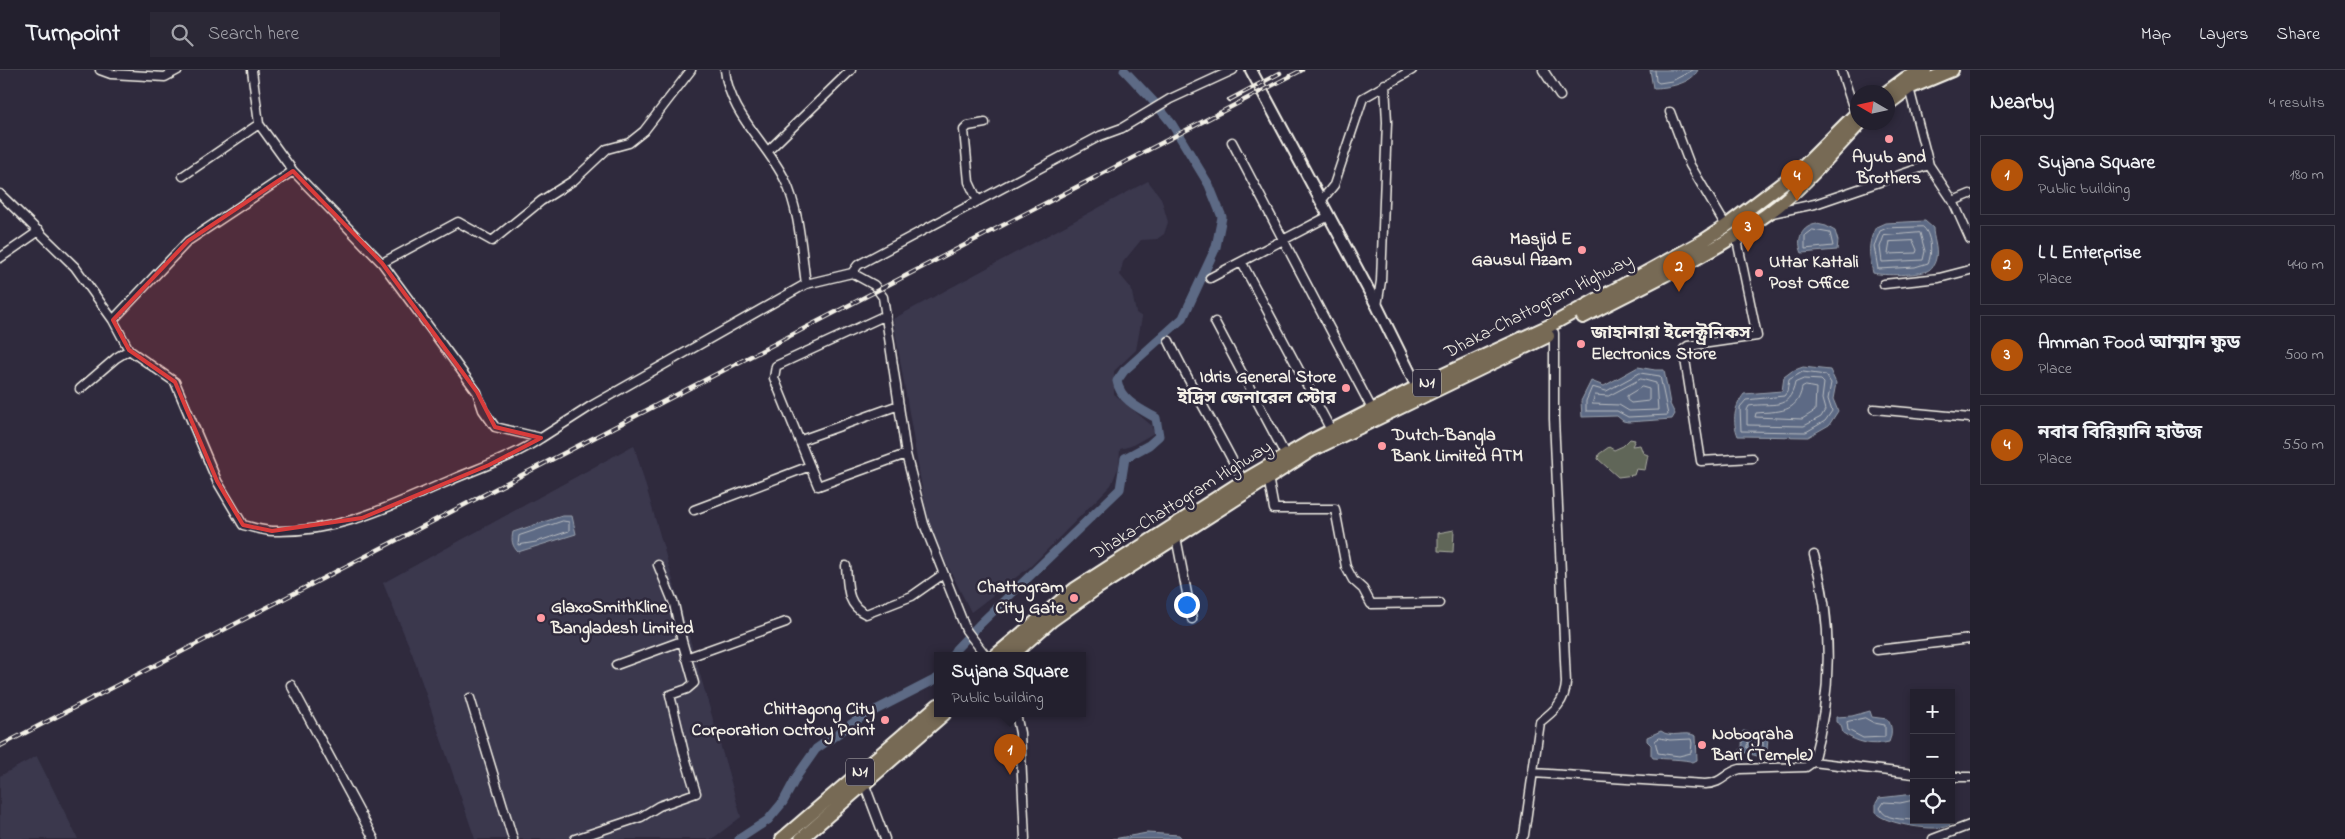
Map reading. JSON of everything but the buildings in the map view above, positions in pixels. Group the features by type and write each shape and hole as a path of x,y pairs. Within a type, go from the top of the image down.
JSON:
{"highway":[{"path":"1895,86 1906,78 1925,70"},
{"path":"1895,99 1909,88 1952,70"},
{"name":"Dhaka-Chattogram Highway","path":"1000,652 1075,589 1161,540 1176,537 1312,450 1554,333 1716,248 1731,230 1850,123"},
{"name":"Dhaka-Chattogram Highway","path":"1016,652 1052,620 1161,540 1243,482 1286,456 1372,409 1549,326 1731,230 1767,214 1814,172 1850,126"},
{"name":"N1","path":"782,839 934,708"},
{"name":"N1","path":"801,839 941,717"}],"street":[{"path":"100,70 111,74 165,73 178,70"},
{"path":"252,70 258,124 294,171 382,263 477,392 483,410 495,427 541,438"},
{"path":"382,263 458,222 492,240 541,201 574,180 607,149 629,143 644,131 691,70"},
{"path":"725,70 726,83 736,106 768,151 785,180 796,209 806,284"},
{"path":"768,151 851,70"},
{"path":"0,194 76,267 113,320 129,350 175,382 217,481 243,525 272,531 330,525 362,518 490,465 528,447 591,406 806,284 852,273 858,265 978,201 1170,99 1233,70"},
{"path":"1251,70 1377,306 1417,387"},
{"path":"1321,201 1334,185 1363,98 1412,70"},
{"path":"1543,70 1560,96"},
{"path":"1841,70 1850,94"},
{"path":"1377,306 1381,281 1387,122 1385,84"},
{"path":"1909,88 1929,165 1952,201 1970,239"},
{"path":"1670,112 1690,165 1731,230 1757,336 1688,346 1684,349 1701,461 1752,458"},
{"path":"978,201 969,182 964,130 968,126 985,123"},
{"path":"183,176 258,124"},
{"path":"1232,142 1372,409"},
{"path":"1767,214 1815,204 1929,165"},
{"path":"113,320 188,241 294,171"},
{"path":"1952,201 1970,195"},
{"path":"1210,278 1329,216"},
{"path":"0,258 39,231"},
{"path":"1242,263 1331,430"},
{"path":"1884,284 1939,278 1970,270"},
{"path":"852,273 874,285 883,297 906,454 924,524 942,575 966,630 983,652"},
{"path":"886,316 776,366 774,378 801,440 817,484 820,486 906,454"},
{"path":"1215,322 1286,456"},
{"path":"1521,839 1524,835 1540,722 1557,708 1565,694 1566,683 1554,419 1554,333"},
{"path":"1169,341 1190,387 1222,440 1243,482"},
{"path":"80,389 116,358 129,350"},
{"path":"801,440 899,405"},
{"path":"1874,409 1970,418"},
{"path":"694,510 810,466"},
{"path":"1268,477 1274,509 1335,509 1346,568 1353,580 1363,589 1371,604 1439,603"},
{"path":"1176,537 1192,619"},
{"path":"1813,762 1824,705 1828,667 1826,605 1814,555"},
{"path":"575,839 641,818 659,806 696,793 670,695 687,689 694,683 686,658 674,604 658,565"},
{"path":"846,566 849,598 857,610 866,614 912,596 942,575"},
{"path":"686,658 786,622"},
{"path":"1877,650 1970,639"},
{"path":"616,665 682,641"},
{"path":"291,685 374,839"},
{"path":"470,698 513,839"},
{"path":"1017,717 1020,733 1025,839"},
{"path":"1533,773 1717,784 1731,771 1740,769 1806,767 1813,762 1910,774"},
{"path":"1955,777 1970,777"},
{"path":"864,783 885,839"},
{"path":"1933,839 1970,825"}],"highlighted area":[{"path":"293,171 382,263 477,392 495,427 541,438 489,465 362,518 272,531 243,525 217,481 175,382 129,350 113,320 188,241"}],"shaded area":[{"path":"1148,181 1161,198 1168,222 1164,234 1157,239 1141,240 1123,262 1120,275 1131,288 1136,313 1142,317 1136,350 1114,371 1114,394 1151,425 1154,433 1131,446 1120,449 1119,466 1111,485 1031,566 971,612 929,529 893,319"},
{"name":"GlaxoSmithKline Bangladesh Limited","path":"634,445 741,817 712,839 475,839 412,653 383,583"},
{"path":"37,756 78,839 0,839 0,776"}],"green space":[{"path":"1630,439 1635,440 1632,446 1640,445 1643,453 1648,455 1645,470 1636,469 1634,475 1618,477 1598,459 1599,454 1609,447 1614,450 1623,446"},
{"path":"1454,530 1453,552 1438,551 1438,533"}],"water":[{"path":"1650,70 1698,70 1695,75 1684,82 1672,86 1653,88"},
{"path":"1925,221 1933,228 1936,250 1936,260 1930,269 1908,274 1885,275 1873,273 1870,250 1871,239 1876,227 1885,223"},
{"path":"1817,224 1835,231 1838,241 1837,250 1802,253 1800,248 1801,234 1807,228"},
{"path":"1638,367 1664,370 1670,404 1675,414 1672,419 1628,422 1623,421 1617,416 1582,417 1581,401 1591,381 1604,386"},
{"path":"1803,367 1830,370 1836,383 1833,399 1838,411 1829,425 1808,437 1738,436 1735,414 1744,394 1782,391 1784,377 1792,371"},
{"path":"562,516 572,516 576,534 518,552 516,550 512,538 513,532"},
{"path":"1870,711 1872,717 1887,719 1889,722 1891,736 1889,742 1871,744 1854,739 1843,733 1841,725 1836,722 1836,717 1852,716"},
{"path":"1661,731 1669,734 1692,734 1696,736 1697,760 1693,762 1653,758 1651,755 1651,745 1647,741 1647,737"},
{"path":"1743,731 1766,734 1768,737 1767,750 1761,757 1739,751 1742,747"},
{"path":"1910,794 1910,824 1950,825 1924,828 1890,821 1876,813 1876,803 1879,798"},
{"path":"1147,833 1179,835 1182,839 1113,839"}],"waterway":[{"path":"954,652 979,625 1120,489 1125,458 1149,445 1159,436 1156,418 1126,399 1117,381 1124,371 1183,318 1216,247 1222,217 1209,185 1172,124 1124,70"},
{"path":"739,839 768,820 783,802 797,776 816,749 860,718 934,680"}],"railway":[{"path":"0,746 1302,70"},
{"path":"1229,100 1280,73"}],"place":[{"name":"Ayub and Brothers","path":"1889,139"},
{"name":"নবাব বিরিয়ানি হাউজ","path":"1797,201"},
{"name":"Masjid E Gausul Azam","path":"1582,250"},
{"name":"Amman Food আম্মান ফুড","path":"1748,252"},
{"name":"Uttar Kattali Post Office","path":"1759,273"},
{"name":"L L Enterprise","path":"1679,292"},
{"name":"জাহানারা ইলেক্ট্রনিকস Electronics Store","path":"1581,344"},
{"name":"Idris General Store ইদ্রিস জেনারেল স্টোর","path":"1346,388"},
{"name":"Dutch-Bangla Bank Limited ATM","path":"1382,446"},
{"name":"Chattogram City Gate","path":"1074,598"},
{"name":"GlaxoSmithKline Bangladesh Limited","path":"541,618"},
{"name":"Chittagong City Corporation Octroy Point","path":"885,720"},
{"name":"Nobograha Bari (Temple)","path":"1702,745"},
{"name":"Sujana Square","path":"1010,775"}]}
